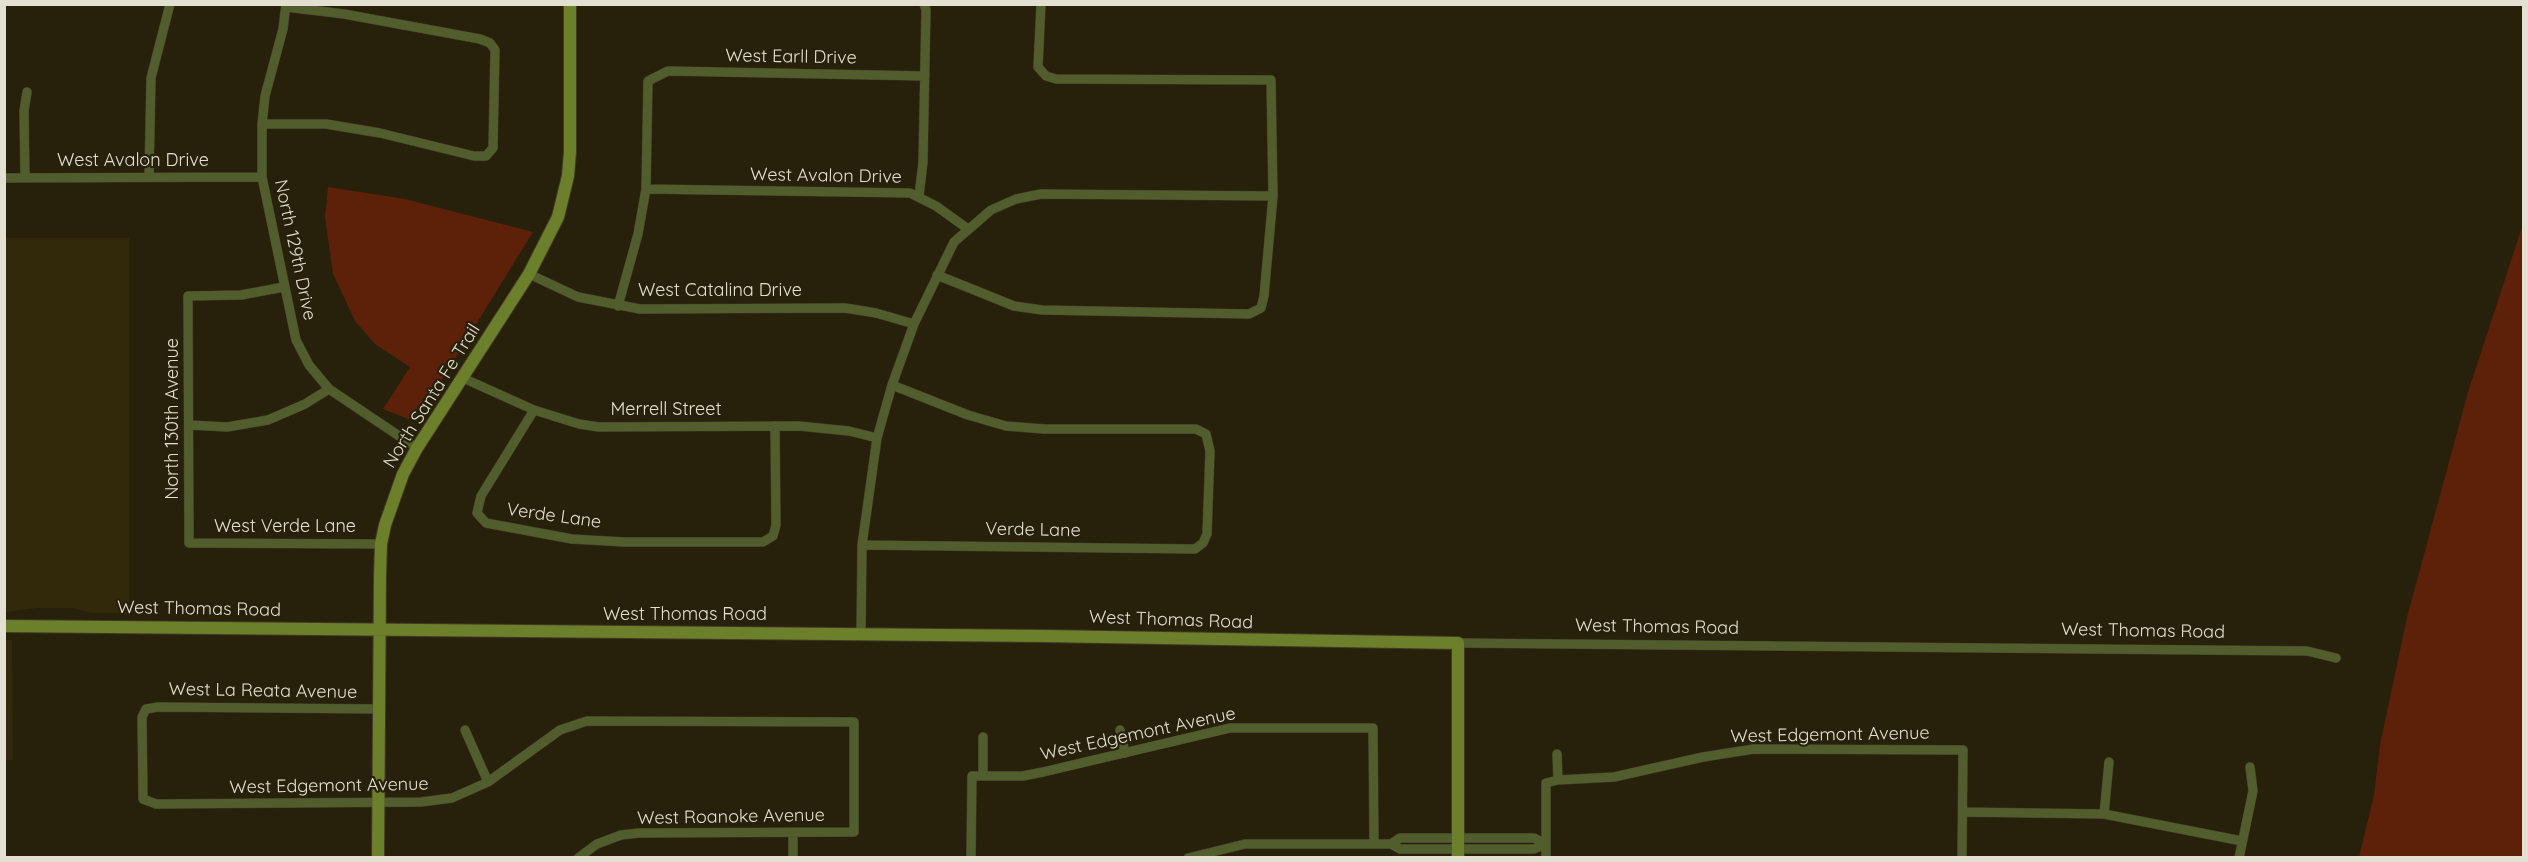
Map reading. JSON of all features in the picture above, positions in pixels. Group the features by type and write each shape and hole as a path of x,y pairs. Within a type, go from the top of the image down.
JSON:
{"street":[{"path":"149,177 151,78 170,4"},
{"name":"North Santa Fe Trail","path":"378,858 381,544 403,474 417,448 530,274 558,217 568,176 571,134 570,4"},
{"path":"919,196 923,162 926,10 924,4"},
{"path":"937,275 1014,306 1042,310 1249,314 1261,308 1273,196 1270,80 1056,79 1046,76 1038,67 1041,4"},
{"path":"262,124 327,124 380,133 474,156 486,156 493,148 495,50 490,43 480,39 344,14 286,6"},
{"name":"North 129th Drive","path":"286,6 283,29 265,96 262,124 262,177 296,340 309,365 328,388 417,448"},
{"name":"West Earll Drive","path":"646,189 648,81 668,71 925,76"},
{"path":"25,178 24,111 27,92"},
{"name":"West Avalon Drive","path":"4,178 262,177"},
{"path":"618,306 638,234 646,189"},
{"name":"West Avalon Drive","path":"646,189 893,193 919,196 968,229"},
{"path":"861,634 862,545 877,438 892,385 914,324 954,242 991,210 1016,199 1041,194 1273,196"},
{"name":"West Catalina Drive","path":"530,274 578,297 640,309 845,308 876,313 914,324"},
{"name":"North 130th Avenue","path":"189,543 188,296 241,295 284,287"},
{"name":"Merrell Street","path":"463,378 534,410 579,424 598,427 826,427 877,438"},
{"name":"Verde Lane","path":"862,545 1195,549 1203,543 1208,534 1210,451 1206,434 1196,429 1044,429 1006,426 968,415 892,385"},
{"path":"190,426 227,427 268,420 304,404 328,388"},
{"name":"Verde Lane","path":"534,410 481,496 477,513 486,523 572,539 624,542 763,542 773,536 776,525 775,426"},
{"name":"West Verde Lane","path":"189,543 381,544"},
{"name":"West Thomas Road","path":"4,626 2307,651 2336,658"},
{"path":"1458,643 1458,848"},
{"name":"West La Reata Avenue","path":"143,799 142,717 146,709 158,707 380,709"},
{"name":"West Edgemont Avenue","path":"143,799 156,804 421,802 452,798 488,782 560,730 587,722 854,722 854,832"},
{"name":"West Edgemont Avenue","path":"982,776 1023,776 1230,728 1373,728 1374,844"},
{"path":"465,730 488,782"},
{"path":"1120,730 1125,753"},
{"path":"971,858 972,776 982,776 983,737"},
{"name":"West Edgemont Avenue","path":"1558,780 1614,777 1703,757 1754,749 1963,750 1963,812"},
{"path":"1546,858 1546,783 1558,780 1557,754"},
{"path":"2104,814 2109,762"},
{"path":"2239,858 2253,791 2250,767"},
{"path":"1962,858 1963,812 2104,814 2242,841"},
{"name":"West Roanoke Avenue","path":"578,858 597,844 639,833 854,832"},
{"path":"793,833 793,858"},
{"path":"1188,858 1245,844 1391,844 1400,838 1458,848 1534,838 1546,844"}],"shaded area":[{"path":"328,187 405,199 533,232 416,422 383,409 410,367 375,344 355,321 333,274 325,217"},
{"path":"2523,224 2523,857 2359,857 2374,795 2380,745 2407,617 2468,392"},
{"path":"4,238 129,238 129,613 91,613 73,608 38,608 5,612"},
{"path":"4,640 12,640 13,760 5,760"}]}
